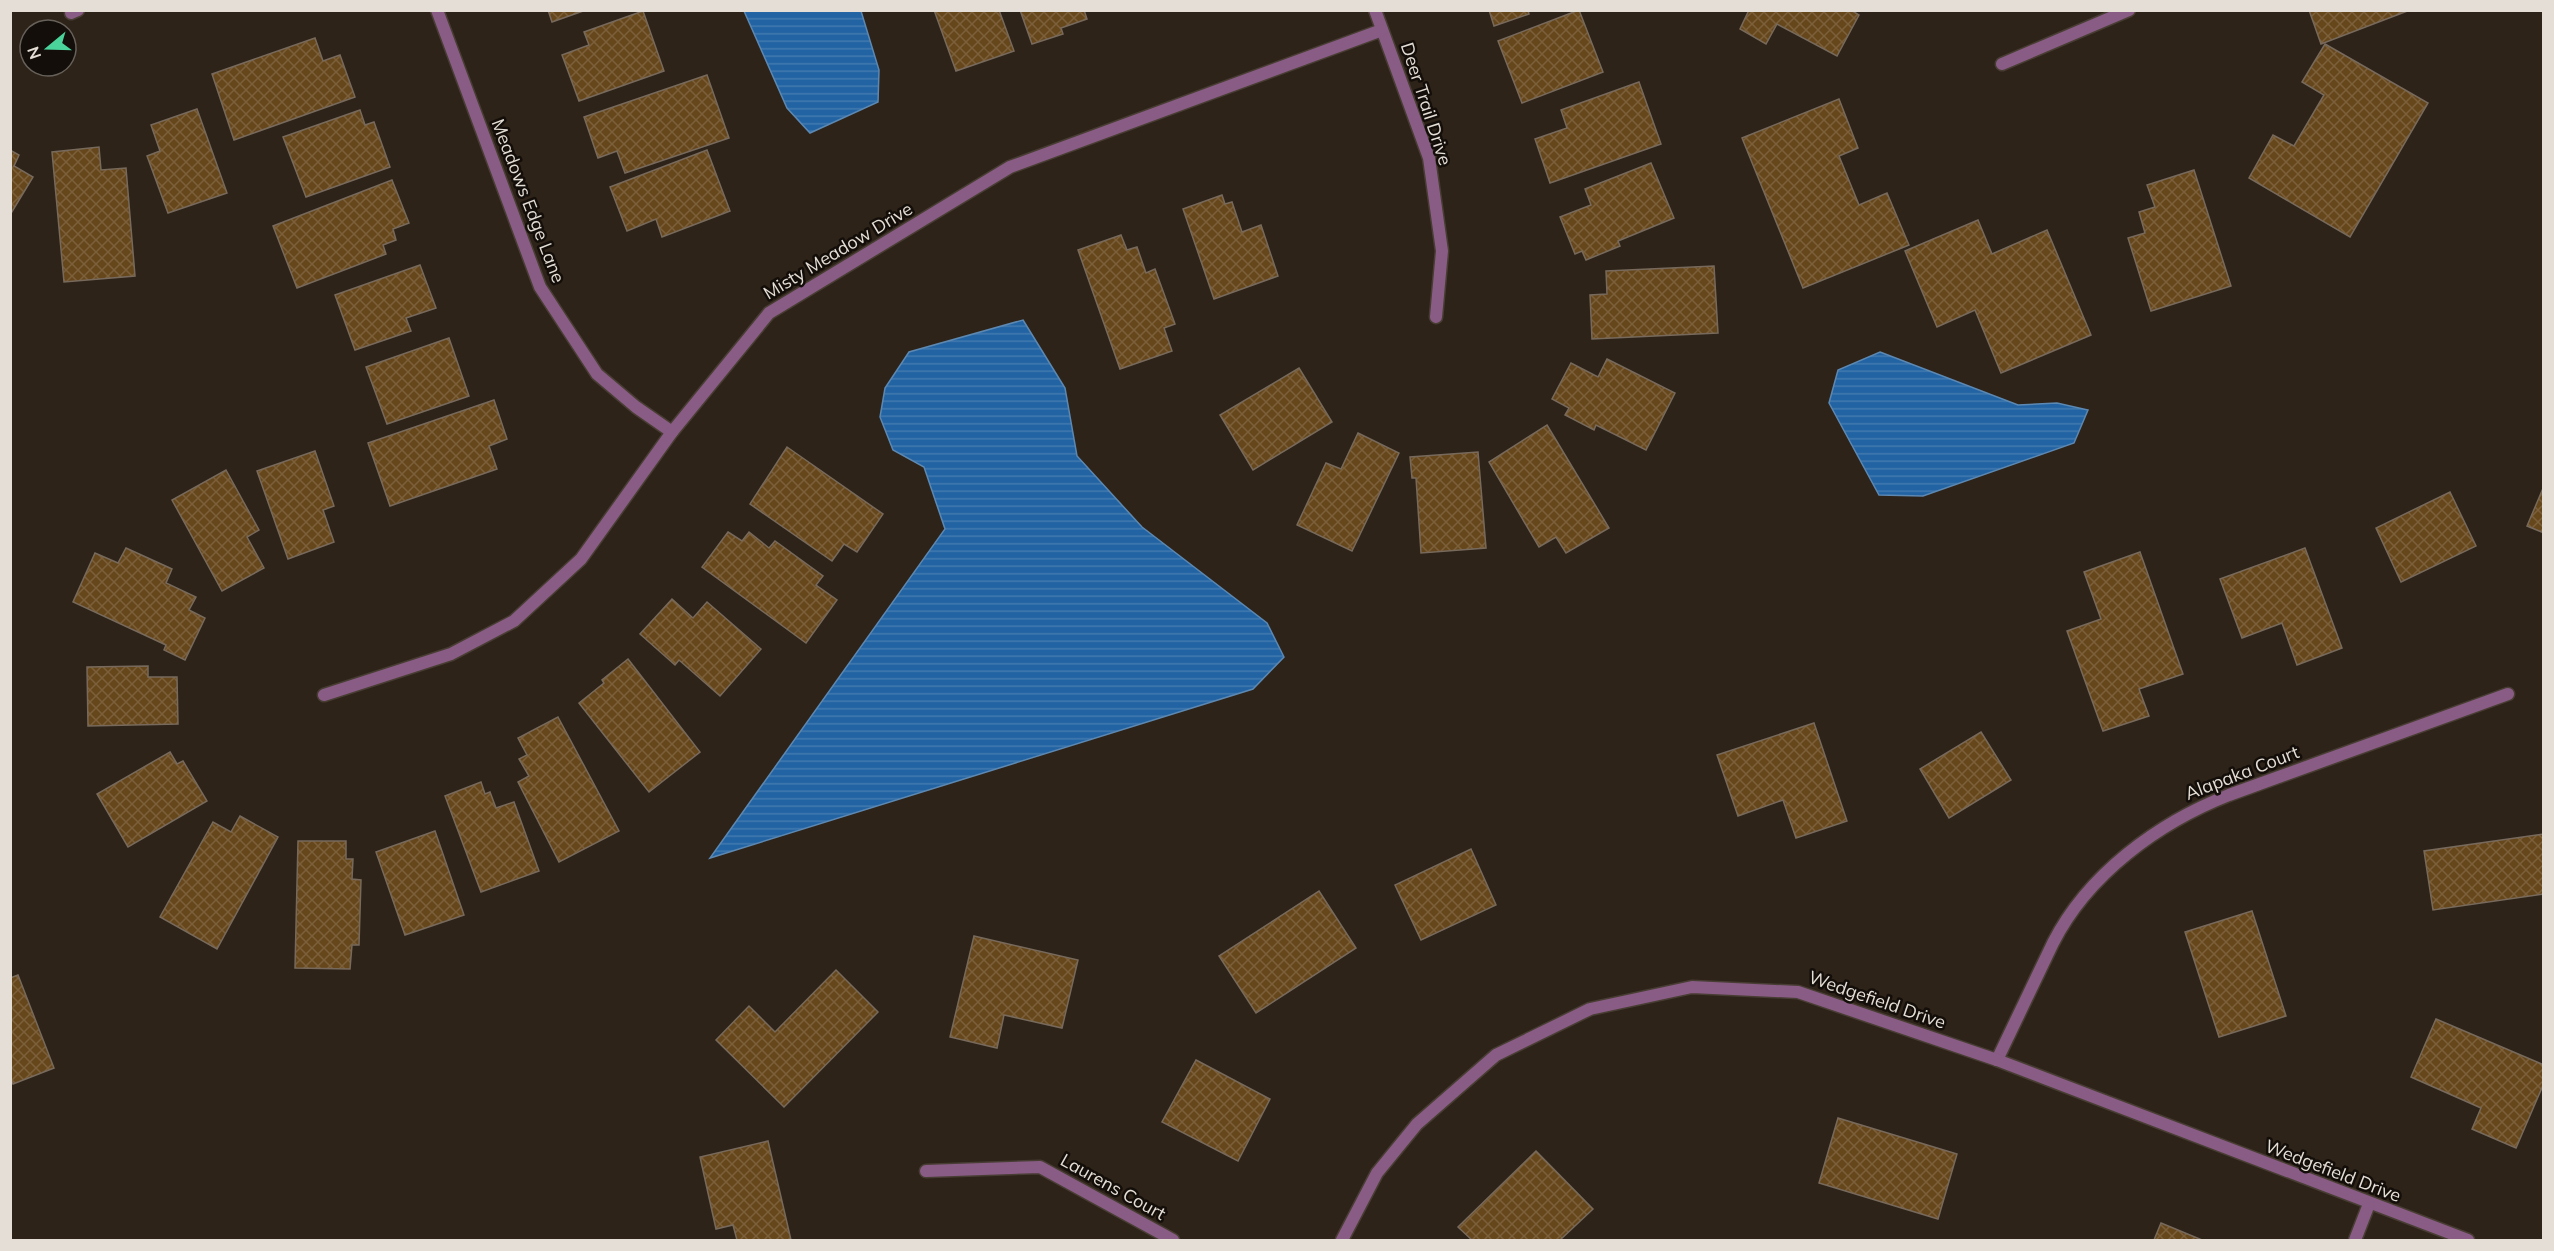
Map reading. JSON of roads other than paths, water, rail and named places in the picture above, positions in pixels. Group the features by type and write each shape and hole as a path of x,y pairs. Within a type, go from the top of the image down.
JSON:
{"street":[{"name":"Meadows Edge Lane","path":"437,10 540,287 597,374 636,407 672,432"},
{"name":"Deer Trail Drive","path":"1375,10 1429,158 1442,251 1436,318"},
{"path":"2002,64 2129,10"},
{"name":"Misty Meadow Drive","path":"324,695 451,654 514,621 581,559 672,432 769,313 1010,168 1382,30"},
{"name":"Alapaka Court","path":"1997,1060 2053,942 2076,907 2104,875 2154,834 2189,812 2229,795 2508,694"},
{"name":"Wedgefield Drive","path":"1342,1240 1377,1173 1417,1124 1496,1055 1590,1009 1692,987 1798,992 1997,1060 2468,1240"},
{"name":"Laurens Court","path":"926,1171 1040,1167 1173,1240"},
{"path":"2355,1240 2369,1204"}],"water":[{"path":"744,11 861,11 879,70 878,102 810,133 787,108"},
{"path":"1023,320 1065,388 1077,456 1142,527 1267,623 1284,657 1253,689 710,858 945,529 924,467 893,450 880,417 885,388 909,352"},
{"path":"1880,352 2018,405 2057,403 2088,410 2074,443 1923,496 1879,495 1829,403 1838,370"}]}
